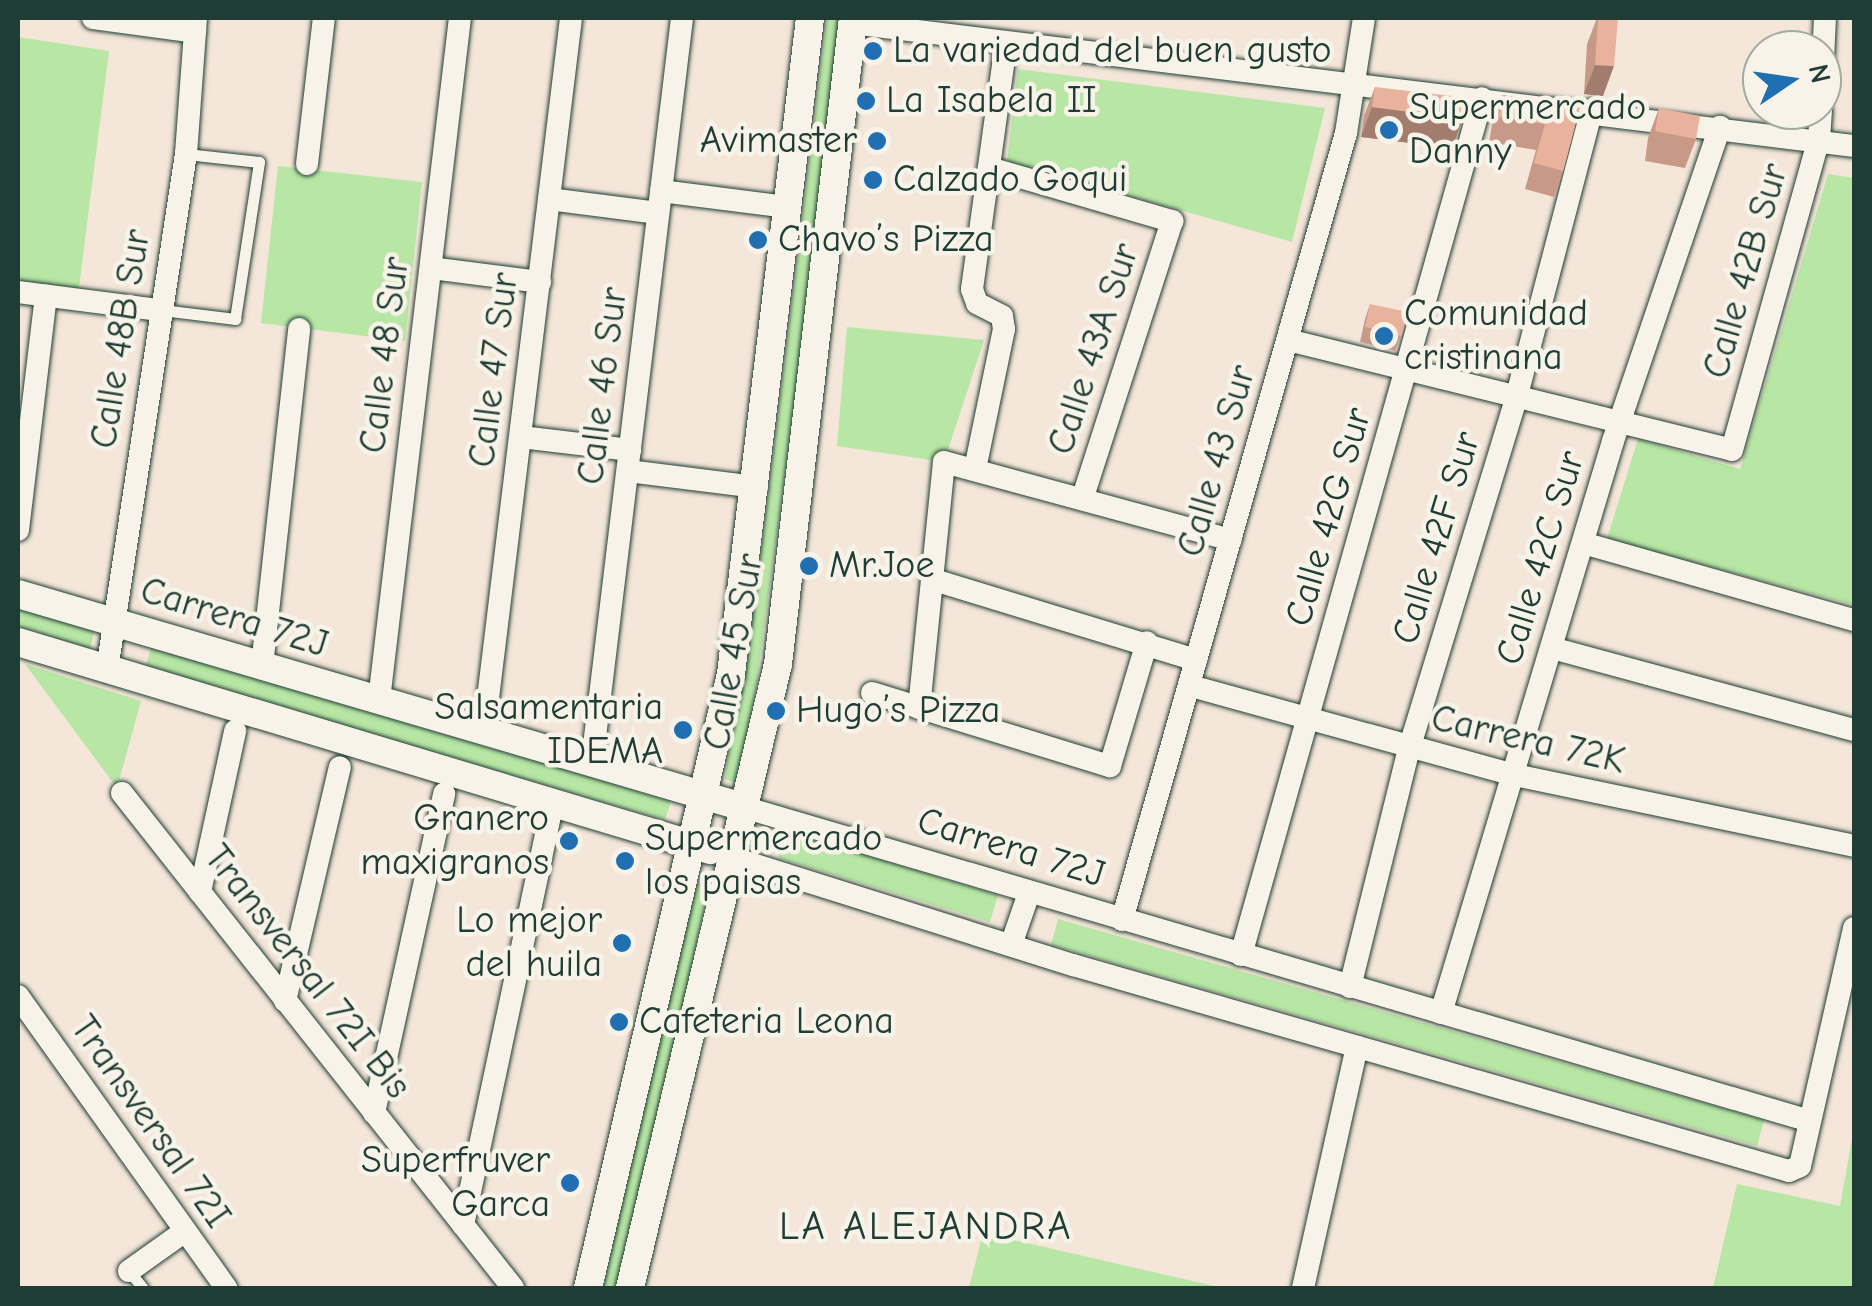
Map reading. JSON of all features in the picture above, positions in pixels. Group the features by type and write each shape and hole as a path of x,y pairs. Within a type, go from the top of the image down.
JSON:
{"street":[{"path":"93,18 196,25"},
{"path":"307,164 324,18"},
{"name":"Calle 48 Sur","path":"379,700 460,18"},
{"name":"Calle 47 Sur","path":"484,731 571,18"},
{"name":"Calle 46 Sur","path":"592,762 682,18"},
{"name":"Calle 45 Sur","path":"588,1288 732,674 810,18"},
{"name":"Calle 43 Sur","path":"1122,920 1356,89 1364,18"},
{"path":"852,20 1356,89 1592,110 1854,146"},
{"name":"Calle 45 Sur","path":"630,1288 778,664 852,20"},
{"name":"Calle 48B Sur","path":"107,670 158,310 186,154 196,25"},
{"path":"975,469 1004,328 1002,316 977,303 972,289 1006,43"},
{"name":"Calle 42G Sur","path":"1241,955 1482,98"},
{"name":"Calle 42F Sur","path":"1350,986 1409,748 1516,395 1592,110"},
{"name":"Calle 42C Sur","path":"1441,1013 1510,774 1620,421 1720,127"},
{"name":"Calle 42B Sur","path":"1620,421 1732,450 1820,130"},
{"name":"Calle 43A Sur","path":"988,168 1172,221 1082,498"},
{"path":"550,200 788,206"},
{"path":"431,268 540,282"},
{"path":"18,292 158,310"},
{"path":"18,530 25,409 46,296"},
{"path":"262,666 299,329"},
{"path":"1288,340 1620,421"},
{"path":"522,437 757,487"},
{"path":"919,708 944,462 1230,540"},
{"path":"1583,543 1854,620"},
{"path":"934,580 1196,660"},
{"name":"Carrera 72J","path":"18,594 1810,1121"},
{"path":"18,642 730,856 1011,946 1797,1170 1854,928"},
{"path":"872,693 1110,766 1147,642"},
{"path":"1552,648 1854,730"},
{"name":"Carrera 72K","path":"1191,686 1510,774 1854,846"},
{"path":"200,892 235,731"},
{"path":"285,1000 340,767"},
{"name":"Transversal 72I Bis","path":"122,794 513,1288"},
{"path":"374,1112 444,794"},
{"path":"462,1224 553,802"},
{"path":"1011,946 1028,893"},
{"name":"Transversal 72I","path":"18,996 226,1288"},
{"path":"1303,1288 1357,1047"},
{"path":"136,1280 185,1231"}],"lane":[{"path":"158,310 235,319 259,162 186,154"}],"green space":[{"path":"827,18 841,18 811,281 756,688 736,783 725,779 764,532"},
{"path":"18,37 109,51 78,295 18,289"},
{"path":"1018,69 1325,108 1292,242 1007,161"},
{"path":"278,166 422,182 405,341 261,323"},
{"path":"1828,174 1854,178 1854,605 1607,539 1638,439 1740,469"},
{"path":"847,327 984,340 944,462 837,446"},
{"path":"18,605 96,624 90,649 18,626"},
{"path":"151,648 671,801 665,820 145,668"},
{"path":"25,664 141,701 117,788"},
{"path":"786,831 998,895 990,922 778,858"},
{"path":"693,882 709,886 620,1288 603,1288"},
{"path":"1058,919 1764,1120 1757,1146 1051,945"},
{"path":"1854,1128 1854,1288 1713,1288 1737,1184 1840,1206"},
{"path":"983,1233 1223,1288 969,1288"}],"building":[{"path":"1598,18 1618,18 1614,66 1595,65"},
{"path":"1375,87 1469,98 1463,119 1372,107"},
{"path":"1502,95 1580,107 1563,171 1534,163 1545,124 1499,117"},
{"path":"1659,108 1700,116 1696,139 1655,131"},
{"path":"1370,304 1408,312 1401,336 1365,327"}],"place":[{"name":"La variedad del buen gusto","path":"873,51"},
{"name":"La Isabela II","path":"866,101"},
{"name":"Supermercado Danny","path":"1389,130"},
{"name":"Avimaster","path":"877,141"},
{"name":"Calzado Goqui","path":"873,180"},
{"name":"Chavo’s Pizza","path":"758,240"},
{"name":"Comunidad cristinana","path":"1384,336"},
{"name":"Mr.Joe","path":"809,566"},
{"name":"Hugo’s Pizza","path":"776,711"},
{"name":"Salsamentaria IDEMA","path":"683,730"},
{"name":"Granero maxigranos","path":"569,841"},
{"name":"Supermercado los paisas","path":"625,861"},
{"name":"Lo mejor del huila","path":"622,943"},
{"name":"Cafeteria Leona","path":"619,1022"},
{"name":"Superfruver Garca","path":"570,1183"}],"district":[{"name":"LA ALEJANDRA","path":"926,1226"}]}
